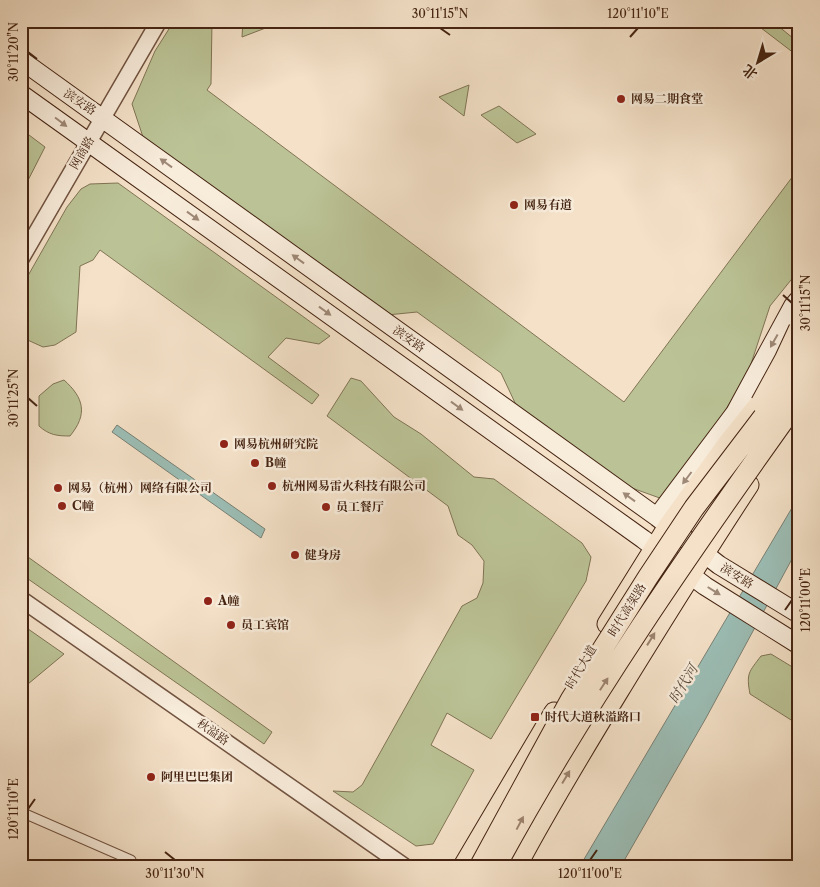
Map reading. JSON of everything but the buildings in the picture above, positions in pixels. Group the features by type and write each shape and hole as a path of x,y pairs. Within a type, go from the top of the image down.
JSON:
{"highway":[{"path":"726,465 785,359 799,329"},
{"name":"时代高架路","path":"480,866 571,699 694,508 799,370"},
{"name":"时代高架路","path":"496,866 529,806 584,714 665,589 799,399"},
{"path":"740,481 799,417"}],"main road":[{"name":"滨安路","path":"21,60 662,522 703,554 799,614"},
{"name":"滨安路","path":"21,94 314,302 654,547 690,575 799,645"},
{"path":"662,522 735,413 793,306 799,299"},
{"name":"时代大道","path":"463,866 654,547 662,522 799,353"},
{"path":"743,398 799,353"},
{"path":"517,866 557,793 703,554 799,413"}],"street":[{"name":"网商路","path":"21,258 159,21"},
{"name":"秋溢路","path":"21,599 404,866"},
{"path":"21,812 131,860"}],"green space":[{"path":"174,21 212,21 211,84 207,90 624,402 799,168 799,270 770,306 747,376 668,501 632,488 517,407 501,373 417,312 387,315 143,137 132,104 155,51"},
{"path":"243,21 284,21 242,37"},
{"path":"752,21 772,21 799,43 799,57"},
{"path":"469,85 464,116 439,97"},
{"path":"499,106 536,134 517,143 481,115"},
{"path":"21,129 45,147 21,194"},
{"path":"118,183 330,336 319,344 286,338 268,357 319,395 312,404 100,250 93,260 80,266 76,332 55,345 43,347 21,337 21,288 67,207 81,189 90,184"},
{"path":"351,378 361,381 394,417 421,434 474,477 494,479 582,543 591,557 586,581 491,739 447,713 431,745 474,770 433,844 416,846 333,791 353,792 362,785 462,606 477,598 483,583 484,561 472,545 458,535 448,506 327,416"},
{"path":"64,380 76,393 81,406 79,420 70,436 53,434 39,426 39,396 53,384"},
{"path":"21,552 272,732 264,744 21,574"},
{"path":"21,624 64,654 28,684 21,682"},
{"path":"771,654 799,671 799,725 750,694 748,681 751,670 761,656"}],"water":[{"path":"117,425 265,529 261,538 112,432"},
{"path":"799,496 799,546 706,718 621,866 580,866"}],"place":[{"name":"网易二期食堂","path":"621,99"},
{"name":"网易有道","path":"514,205"},
{"name":"网易杭州研究院","path":"224,444"},
{"name":"B幢","path":"255,463"},
{"name":"杭州网易雷火科技有限公司","path":"272,486"},
{"name":"网易（杭州）网络有限公司","path":"58,488"},
{"name":"C幢","path":"62,506"},
{"name":"员工餐厅","path":"326,507"},
{"name":"健身房","path":"295,555"},
{"name":"A幢","path":"208,601"},
{"name":"员工宾馆","path":"231,625"},
{"name":"时代大道秋溢路口","path":"535,717"},
{"name":"阿里巴巴集团","path":"151,777"}],"water label":[{"name":"时代河","path":"683,684"}]}
